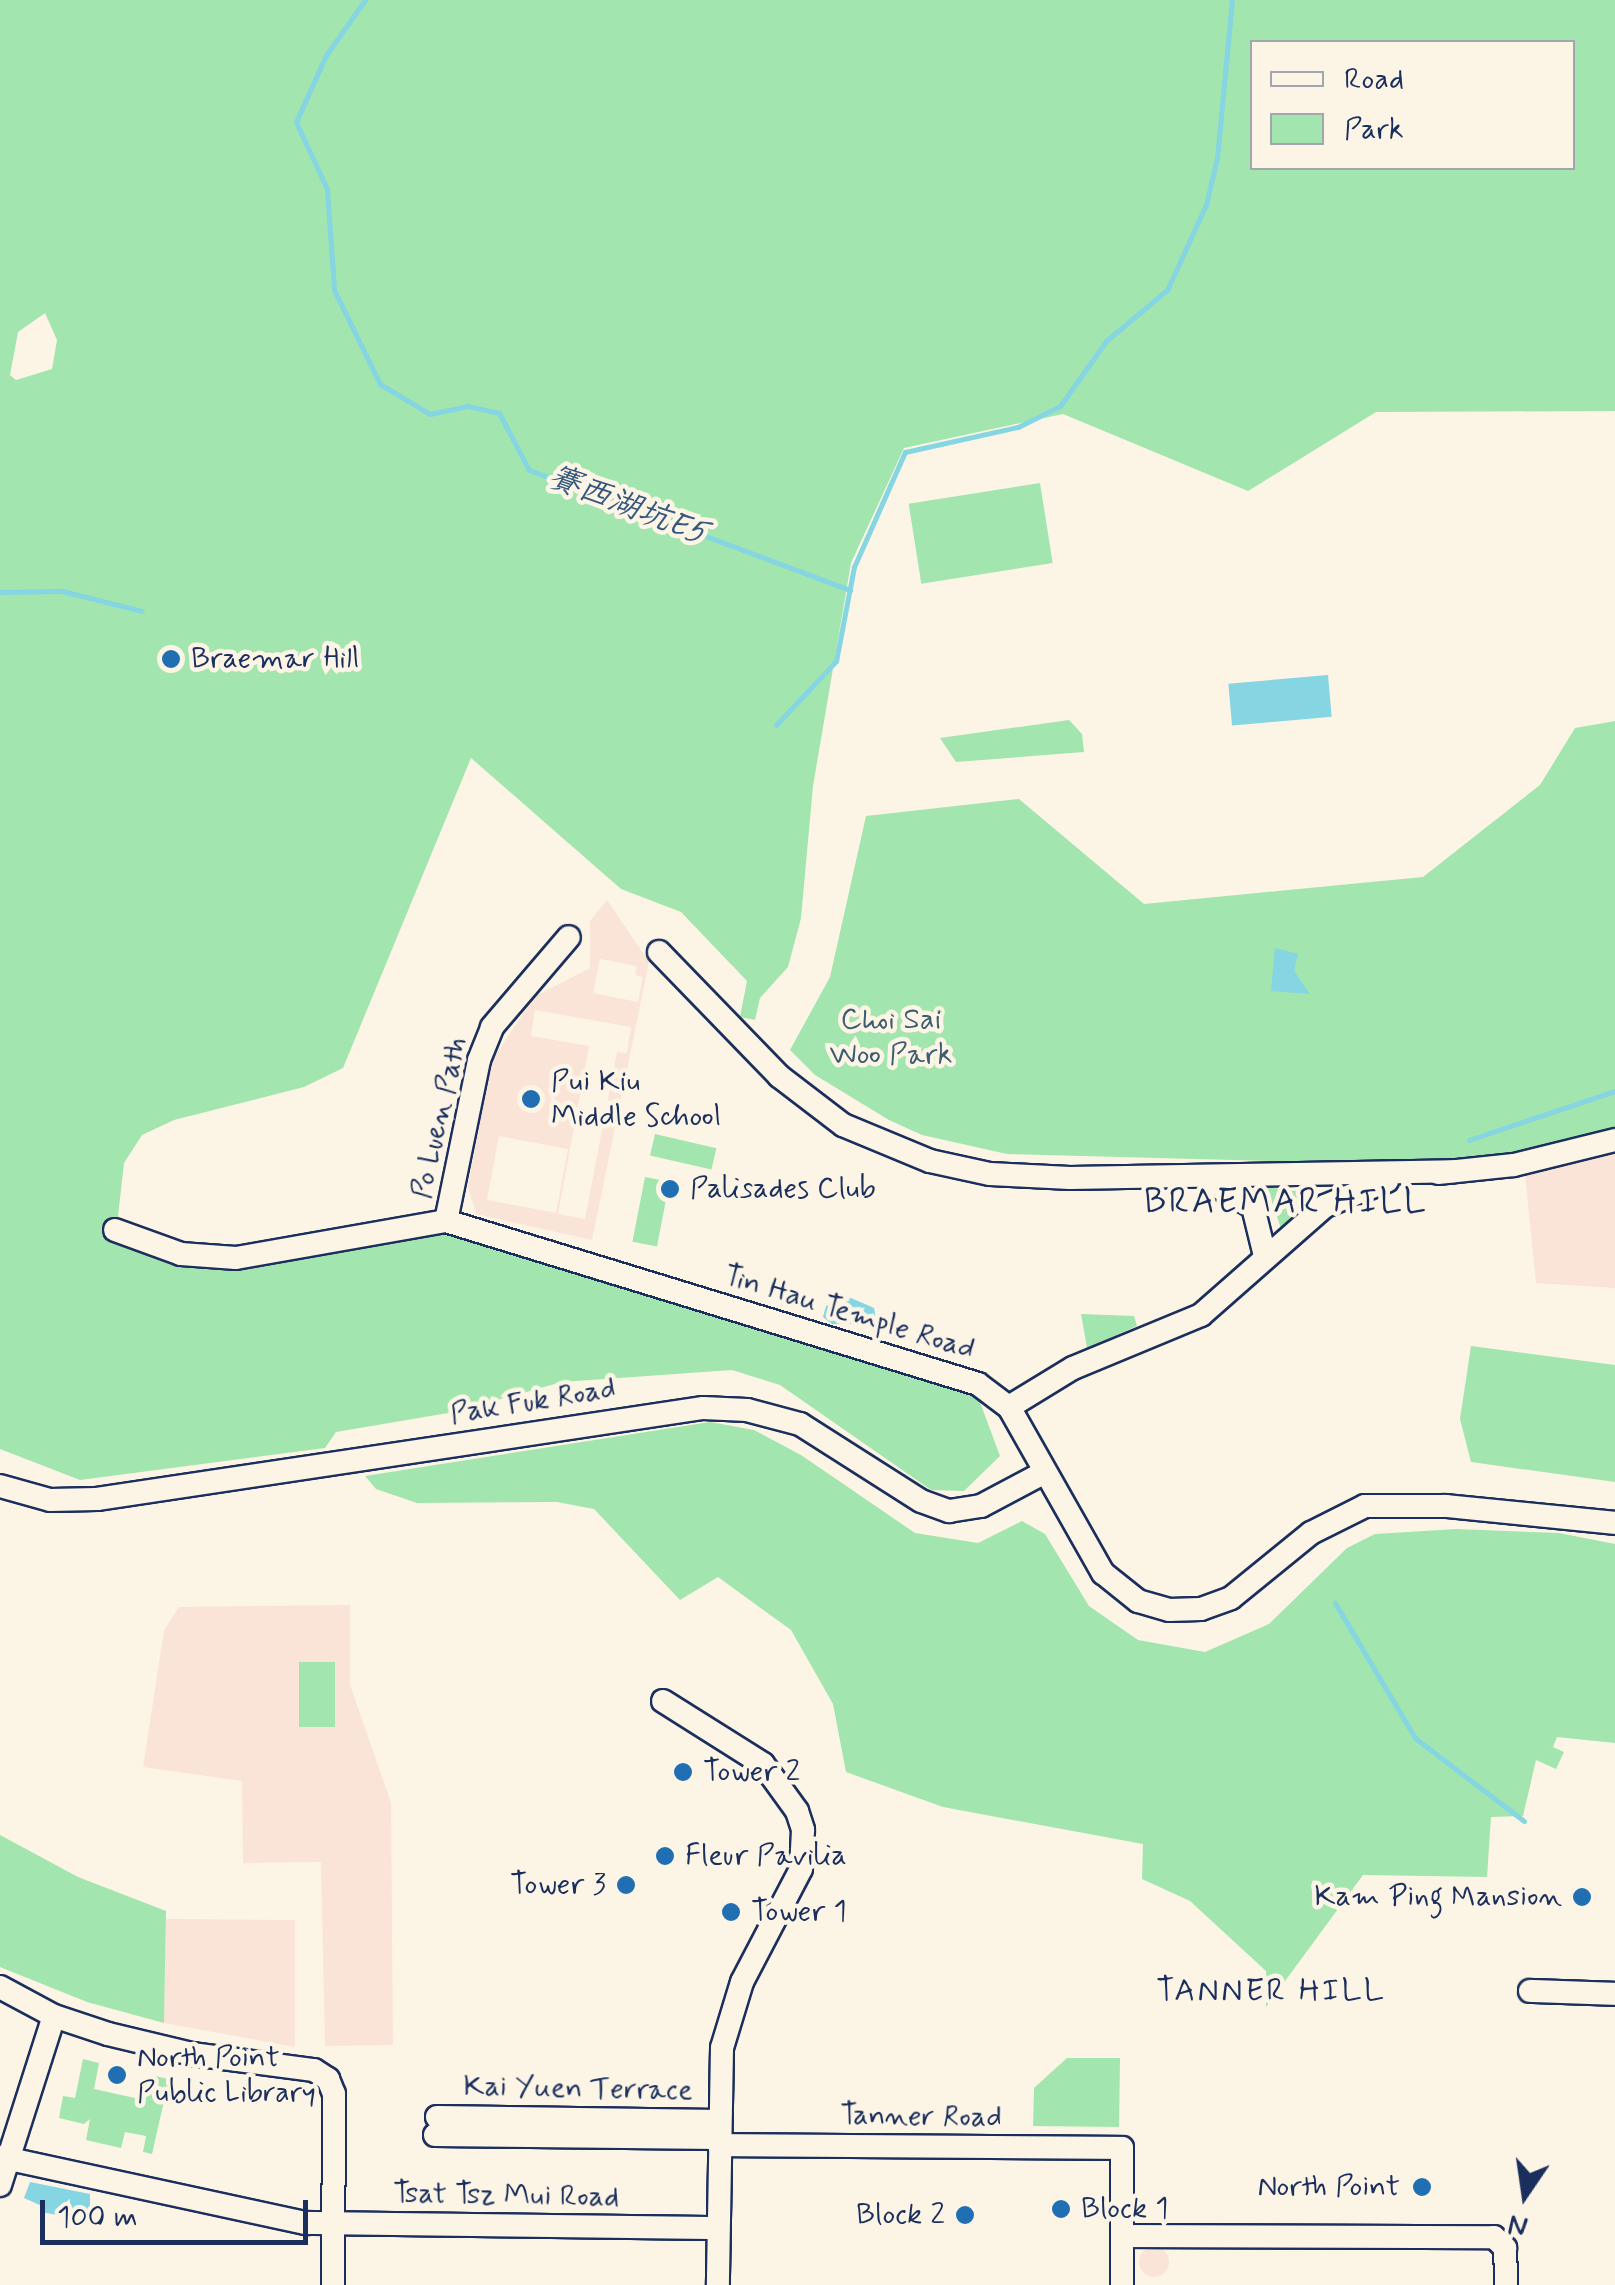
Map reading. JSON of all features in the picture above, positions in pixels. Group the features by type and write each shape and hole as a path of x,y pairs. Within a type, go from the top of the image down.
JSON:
{"street":[{"name":"Po Luen Path","path":"446,1221 479,1060 492,1027 569,936"},
{"path":"660,952 779,1076 842,1125 888,1146 990,1174 1202,1180 1454,1171"},
{"path":"1008,1406 1072,1368 1201,1314 1325,1206 1379,1182 1514,1165 1615,1140"},
{"path":"1297,1174 1325,1206"},
{"path":"1202,1180 1228,1187 1253,1207 1266,1256"},
{"name":"Tin Hau Temple Road","path":"115,1230 180,1254 236,1258 446,1221 978,1384 1008,1406 1103,1572 1138,1602 1169,1610 1200,1609 1231,1598 1311,1533 1365,1506 1446,1506 1615,1523"},
{"name":"Pak Fuk Road","path":"0,1486 64,1501 233,1480 678,1410 747,1410 800,1424 940,1508 974,1509 1045,1472"},
{"path":"662,1701 763,1764 797,1811 802,1830 801,1869 742,1982 727,2025 719,2135 718,2285"},
{"path":"0,1987 54,2016 178,2051 314,2070 328,2079 334,2094 332,2285"},
{"path":"1530,1992 1615,1994"},
{"path":"0,2185 4,2158 54,2016"},
{"name":"Tanner Road","path":"436,2126 1122,2148 1122,2236"},
{"name":"Tsat Tsz Mui Road","path":"4,2158 334,2224 718,2228"},
{"path":"1122,2285 1122,2236 1500,2240 1506,2285"}],"shaded area":[{"name":"Pui Kiu Middle School","path":"607,900 649,962 592,1240 476,1214 468,1187 491,1062 534,997 590,968 590,921","holes":["600,959 637,966 635,975 643,977 638,1002 593,993","535,1010 631,1027 627,1053 617,1052 585,1219 558,1214 589,1046 531,1036","499,1136 568,1149 556,1213 487,1200"]},
{"path":"1615,1150 1615,1288 1536,1283 1525,1174"},
{"path":"350,1605 350,1685 391,1803 393,2045 325,2046 321,1862 243,1863 242,1781 143,1767 164,1631 179,1607"},
{"path":"166,1919 295,1920 295,2047 164,2023"},
{"path":"1154,2247 1165,2251 1169,2262 1165,2273 1154,2277 1143,2273 1139,2262 1143,2251"}],"green space":[{"path":"0,0 1615,0 1615,411 1376,412 1248,491 1063,414 904,448 851,563 813,786 801,918 788,967 760,998 755,1020 740,1017 747,981 681,912 621,889 471,758 343,1068 304,1087 174,1120 142,1135 124,1163 115,1243 147,1253 447,1232 977,1394 1000,1456 964,1491 931,1490 780,1385 732,1370 562,1382 454,1412 336,1432 325,1448 80,1480 0,1449","holes":["45,313 57,340 52,369 16,380 10,375 18,332"]},
{"path":"1040,483 1053,563 921,584 909,504"},
{"path":"1069,720 1082,734 1084,752 956,762 940,738"},
{"name":"Choi Sai Woo Park","path":"1615,721 1615,1134 1520,1156 1419,1165 1007,1154 922,1135 889,1120 815,1075 790,1050 830,977 866,816 1019,799 1144,904 1423,877 1540,785 1575,728"},
{"path":"655,1134 716,1148 711,1170 650,1155"},
{"path":"645,1177 670,1182 657,1247 632,1242"},
{"path":"1252,1185 1303,1192 1313,1206 1282,1232 1275,1210"},
{"path":"1081,1314 1134,1316 1137,1326 1087,1348"},
{"path":"1471,1346 1615,1365 1615,1482 1471,1462 1460,1419"},
{"path":"710,1422 754,1430 801,1455 915,1533 978,1543 1022,1521 1045,1534 1089,1606 1138,1640 1205,1652 1269,1624 1347,1548 1375,1534 1456,1529 1559,1533 1615,1544 1615,1743 1557,1737 1553,1747 1564,1752 1556,1769 1536,1760 1523,1816 1491,1817 1487,1877 1363,1875 1266,2007 1266,1971 1190,1901 1142,1879 1143,1844 943,1807 846,1772 833,1704 791,1630 718,1577 680,1600 594,1509 557,1502 417,1503 376,1489 365,1476"},
{"path":"299,1662 335,1662 335,1727 299,1727"},
{"path":"0,1835 78,1877 166,1911 164,2023 87,2002 0,1967"},
{"path":"1067,2058 1120,2058 1119,2127 1033,2126 1034,2088"},
{"path":"83,2059 99,2063 94,2089 144,2100 150,2075 169,2079 152,2154 143,2152 146,2136 125,2132 121,2148 86,2140 90,2119 84,2124 59,2118 63,2096 75,2098"}],"water":[{"path":"1328,675 1332,717 1232,726 1228,684"},
{"path":"1275,948 1298,954 1294,971 1310,994 1271,991"},
{"path":"851,1298 874,1308 877,1324 832,1324 823,1317 826,1306"},
{"path":"30,2182 90,2194 90,2212 68,2217 41,2212 42,2206 24,2198"}],"waterway":[{"name":"賽西湖坑E5","path":"365,0 326,55 296,122 327,189 334,290 380,384 430,414 467,406 499,413 529,470 850,590"},
{"path":"776,725 836,661 854,567 905,452 1018,427 1060,406 1106,341 1167,290 1206,205 1217,158 1232,0"},
{"path":"0,592 62,591 142,611"},
{"path":"1469,1140 1615,1091"},
{"path":"1335,1603 1415,1738 1524,1821"}],"place":[{"name":"Braemar Hill","path":"171,659"},
{"name":"Pui Kiu Middle School","path":"531,1099"},
{"name":"Palisades Club","path":"670,1189"},
{"name":"Tower 2","path":"683,1772"},
{"name":"Fleur Pavilia","path":"665,1856"},
{"name":"Tower 3","path":"626,1885"},
{"name":"Kam Ping Mansion","path":"1582,1897"},
{"name":"Tower 1","path":"731,1912"},
{"name":"North Point Public Library","path":"117,2075"},
{"name":"North Point","path":"1422,2187"},
{"name":"Block 1","path":"1061,2209"},
{"name":"Block 2","path":"965,2215"}],"district":[{"name":"BRAEMAR HILL","path":"1286,1202"},
{"name":"TANNER HILL","path":"1271,1991"}]}
